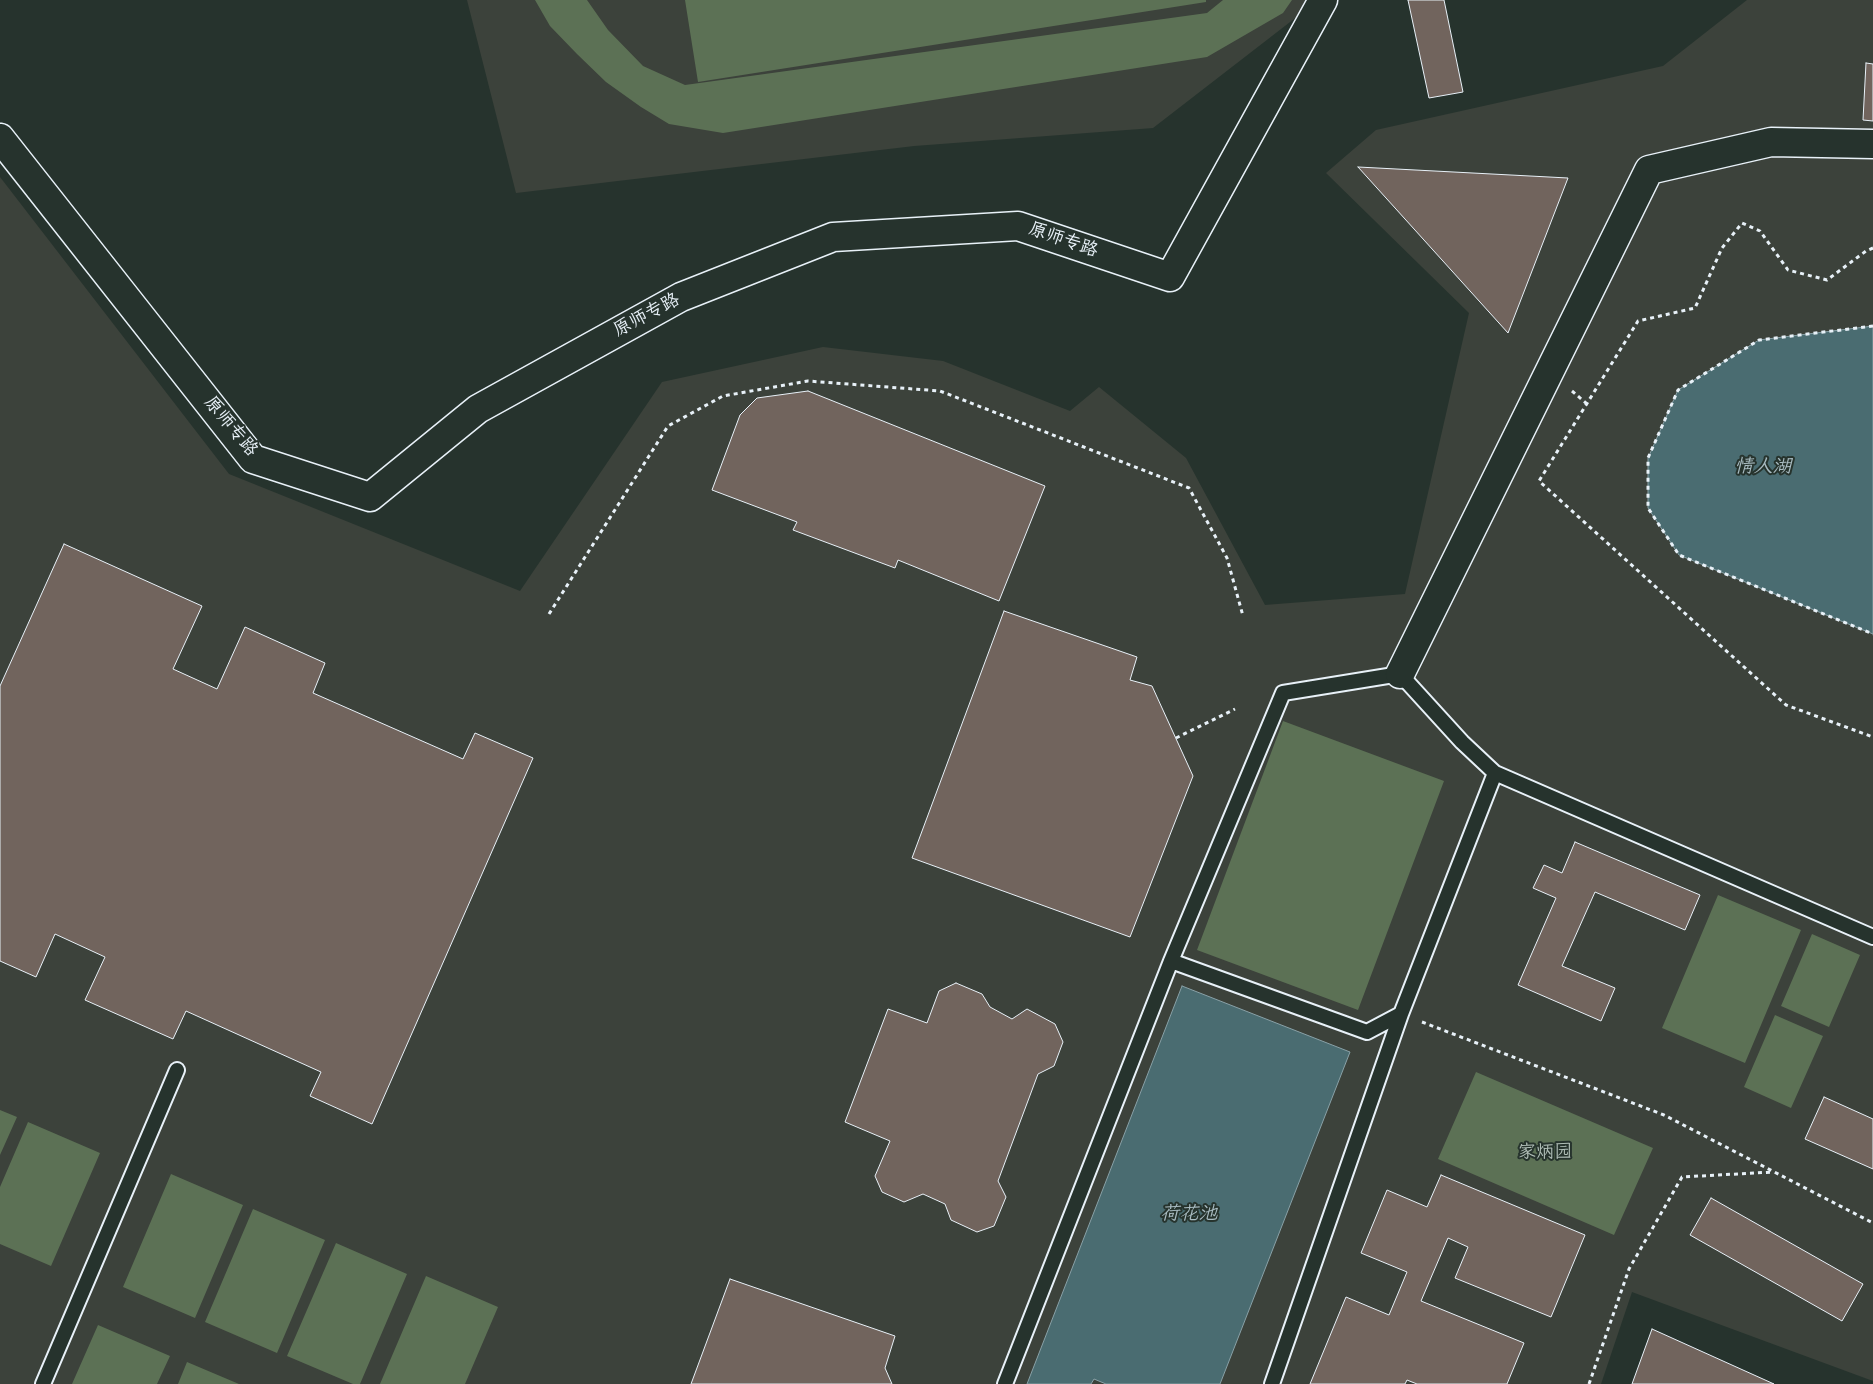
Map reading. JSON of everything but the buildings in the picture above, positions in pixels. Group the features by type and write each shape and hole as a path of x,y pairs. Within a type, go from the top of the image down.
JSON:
{"street":[{"name":"原师专路","path":"0,138 253,459 370,497 478,409 681,297 833,237 1018,226 1170,277 1323,0"},
{"path":"1400,674 1649,170 1771,142 1873,144"}],"lane":[{"path":"1005,1384 1171,961 1283,693 1400,674 1462,742 1495,773 1873,937"},
{"path":"1272,1384 1401,1014 1495,773"},
{"path":"1171,961 1367,1032 1401,1014"},
{"path":"43,1384 177,1070"}],"path":[{"path":"1873,248 1866,251 1827,280 1788,270 1760,231 1742,223 1722,248 1696,308 1638,321 1539,481 1786,705 1873,737"},
{"path":"1873,326 1759,340 1678,390 1648,458 1648,508 1679,555 1873,634"},
{"path":"549,614 668,426 723,396 808,381 940,391 1189,488 1227,558 1243,616"},
{"path":"1176,738 1235,709"},
{"path":"1401,1014 1664,1114 1873,1223"},
{"path":"1589,1384 1629,1269 1682,1177 1774,1172"}],"shaded area":[{"path":"467,0 1308,0 1303,12 1153,128 914,146 516,193"},
{"path":"1747,0 1873,0 1873,1381 1632,1292 1601,1384 0,1384 0,177 229,474 520,591 662,382 823,347 943,361 1070,411 1099,387 1186,458 1265,605 1405,594 1469,313 1326,173 1376,130 1663,66"}],"green space":[{"path":"535,0 587,0 608,30 643,66 685,85 1207,13 1223,0 1292,0 1283,13 1207,57 723,133 669,124 641,107 606,82 577,54 550,26"},
{"path":"685,0 1206,0 1206,2 698,82"},
{"path":"1283,721 1444,781 1358,1010 1197,950"},
{"path":"1718,895 1801,930 1745,1063 1662,1028"},
{"path":"1812,934 1860,955 1829,1027 1781,1006"},
{"path":"1775,1015 1823,1036 1791,1108 1744,1087"},
{"name":"家炳园","path":"1476,1072 1653,1148 1614,1235 1438,1159"},
{"path":"0,1110 17,1117 0,1155"},
{"path":"28,1122 100,1153 51,1266 0,1244 0,1187"},
{"path":"171,1174 243,1205 195,1318 123,1287"},
{"path":"253,1209 325,1240 277,1353 205,1322"},
{"path":"336,1243 407,1274 360,1384 353,1384 287,1356"},
{"path":"426,1276 498,1307 465,1384 380,1384"},
{"path":"98,1325 170,1356 157,1384 72,1384"},
{"path":"187,1362 239,1384 178,1384"}],"water":[{"name":"情人湖","path":"1873,326 1873,634 1679,555 1648,508 1648,458 1678,390 1759,340"},
{"name":"荷花池","path":"1182,986 1350,1052 1220,1384 1106,1384 1094,1379 1091,1384 1027,1384"}]}
